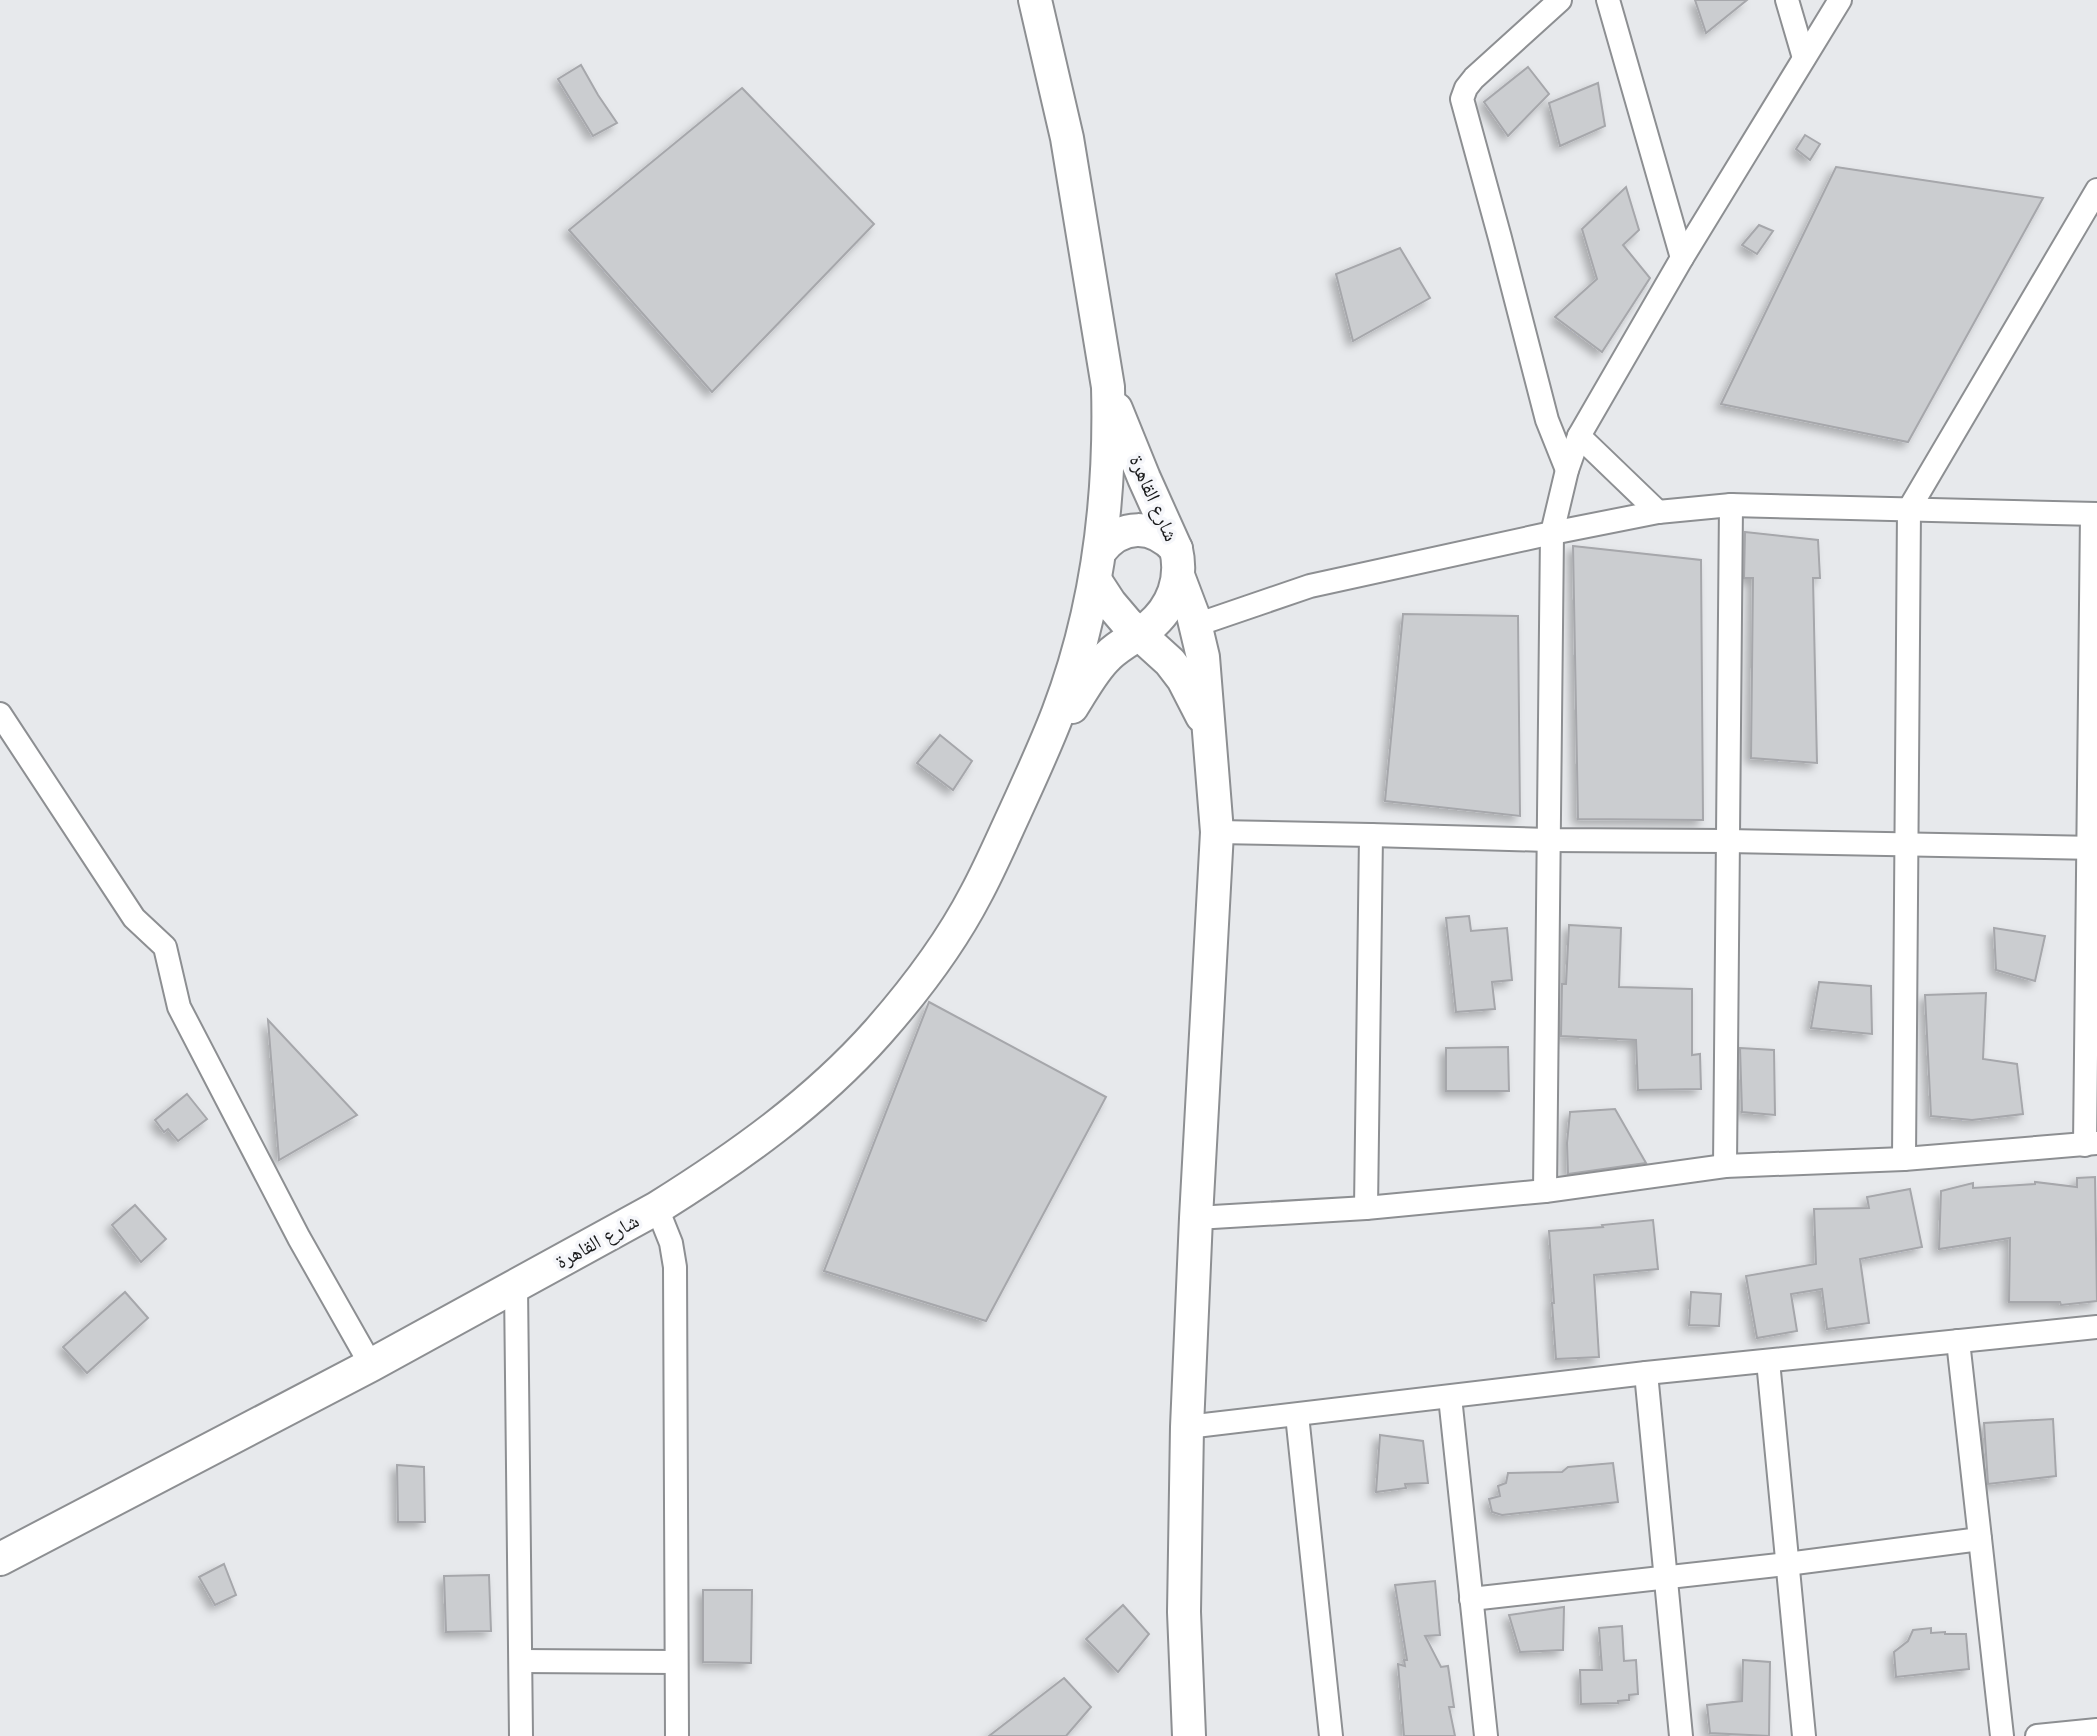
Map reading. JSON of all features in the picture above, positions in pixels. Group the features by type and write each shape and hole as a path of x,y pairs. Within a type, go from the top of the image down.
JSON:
{"main road":[{"name":"شارع القاهرة","path":"0,1559 516,1286 657,1208 737,1156 811,1097 876,1034 954,932 983,882 1042,754 1073,669 1098,566 1108,469 1108,387 1067,138 1035,0"},
{"name":"شارع القاهرة","path":"1042,754 1097,668 1116,649 1158,619 1172,599 1178,564 1108,387"},
{"path":"1189,1736 1184,1612 1187,1427 1217,832 1204,667 1196,625 1178,564 1162,536 1133,530 1114,537 1098,566 1110,603 1170,662 1183,679 1208,735"}],"street":[{"path":"1560,0 1474,78 1462,99 1547,420 1567,470"},
{"path":"1608,0 1682,258"},
{"path":"1787,0 1804,58"},
{"path":"1545,1191 1552,533 1567,470 1579,436 1682,258 1840,0"},
{"path":"1904,1159 1909,509 2097,190"},
{"path":"1579,436 1658,512"},
{"path":"1725,1166 1731,505"},
{"path":"1196,625 1310,586 1658,512 1731,505 2094,514 2091,1144 1904,1159 1725,1166 1545,1191 1366,1208 1196,1218"},
{"path":"0,714 134,918 165,947 179,1007 299,1238 371,1365"},
{"path":"1217,832 2092,848"},
{"path":"1366,1208 1371,835"},
{"path":"657,1208 671,1243 675,1267 677,1736"},
{"path":"516,1286 521,1736"},
{"path":"1187,1427 1646,1373 2097,1327"},
{"path":"1958,1341 2002,1736"},
{"path":"1768,1361 1804,1736"},
{"path":"1646,1373 1681,1736"},
{"path":"1450,1397 1486,1736"},
{"path":"1297,1415 1331,1736"},
{"path":"1471,1599 1980,1539"},
{"path":"521,1661 676,1662"},
{"path":"2037,1736 2097,1730"}],"building":[{"path":"1695,0 1747,0 1706,33"},
{"path":"581,65 617,123 593,136 558,79"},
{"path":"1528,67 1549,94 1508,136 1484,102"},
{"path":"1598,83 1605,126 1560,146 1549,103"},
{"path":"742,88 874,224 712,392 569,230"},
{"path":"1805,135 1820,144 1810,160 1796,149"},
{"path":"1836,167 2043,198 1908,442 1721,404"},
{"path":"1626,187 1639,230 1623,245 1650,278 1602,352 1555,317 1597,279 1582,229"},
{"path":"1759,225 1773,231 1757,254 1742,245"},
{"path":"1400,248 1430,298 1353,341 1336,274"},
{"path":"1745,532 1818,540 1820,578 1813,578 1817,763 1751,758 1753,578 1744,578"},
{"path":"1573,546 1701,560 1703,820 1578,819"},
{"path":"1403,614 1518,616 1520,816 1385,801"},
{"path":"940,735 972,761 953,790 917,763"},
{"path":"1469,916 1471,931 1507,928 1512,980 1492,982 1495,1009 1456,1012 1446,918"},
{"path":"1569,925 1621,928 1619,987 1692,989 1692,1055 1700,1054 1701,1089 1638,1090 1636,1040 1561,1036 1562,984 1566,984"},
{"path":"1994,928 2045,936 2035,981 1996,970"},
{"path":"1819,982 1871,986 1872,1034 1811,1028"},
{"path":"1986,993 1983,1059 2017,1064 2023,1114 1972,1120 1931,1116 1925,995"},
{"path":"929,1002 1106,1097 986,1321 824,1271"},
{"path":"268,1020 357,1115 279,1160"},
{"path":"1508,1047 1509,1091 1446,1091 1446,1048"},
{"path":"1740,1048 1774,1050 1775,1115 1742,1112"},
{"path":"187,1094 207,1119 178,1141 168,1129 164,1132 155,1120"},
{"path":"1615,1109 1646,1163 1568,1174 1570,1112"},
{"path":"2095,1177 2097,1301 2061,1305 2060,1302 2009,1302 2010,1238 1939,1249 1941,1191 1973,1183 1973,1188 2035,1182 2077,1187 2077,1178"},
{"path":"1910,1189 1922,1247 1860,1259 1869,1323 1827,1329 1822,1289 1791,1294 1797,1331 1757,1338 1746,1276 1816,1264 1814,1209 1869,1208 1867,1197"},
{"path":"135,1205 166,1239 141,1262 112,1225"},
{"path":"1653,1220 1658,1269 1594,1275 1599,1357 1556,1359 1549,1231"},
{"path":"125,1292 148,1318 87,1373 63,1347"},
{"path":"1691,1292 1721,1294 1719,1326 1689,1325"},
{"path":"2053,1419 2056,1476 1988,1484 1984,1423"},
{"path":"1380,1435 1423,1441 1428,1483 1405,1484 1406,1488 1376,1492"},
{"path":"1613,1463 1618,1502 1502,1515 1492,1512 1489,1499 1500,1496 1498,1486 1506,1483 1508,1473 1562,1472 1568,1467"},
{"path":"397,1465 424,1467 425,1522 398,1522"},
{"path":"224,1564 236,1595 215,1605 199,1577"},
{"path":"489,1575 491,1631 446,1632 444,1576"},
{"path":"1435,1581 1440,1635 1425,1636 1441,1667 1448,1666 1454,1707 1449,1707 1455,1736 1404,1736 1398,1664 1405,1666 1404,1660 1407,1660 1395,1585"},
{"path":"703,1590 752,1590 751,1663 703,1662"},
{"path":"1123,1605 1149,1634 1118,1672 1086,1639"},
{"path":"1564,1607 1563,1650 1520,1652 1509,1615"},
{"path":"1622,1626 1624,1661 1636,1660 1638,1694 1629,1695 1629,1700 1618,1703 1581,1704 1580,1670 1602,1670 1599,1628"},
{"path":"1931,1628 1931,1633 1966,1634 1969,1669 1896,1677 1894,1652 1908,1641 1913,1630"},
{"path":"1743,1660 1770,1662 1769,1736 1710,1733 1707,1705 1742,1701"},
{"path":"1064,1678 1091,1707 1066,1736 989,1736"}]}
